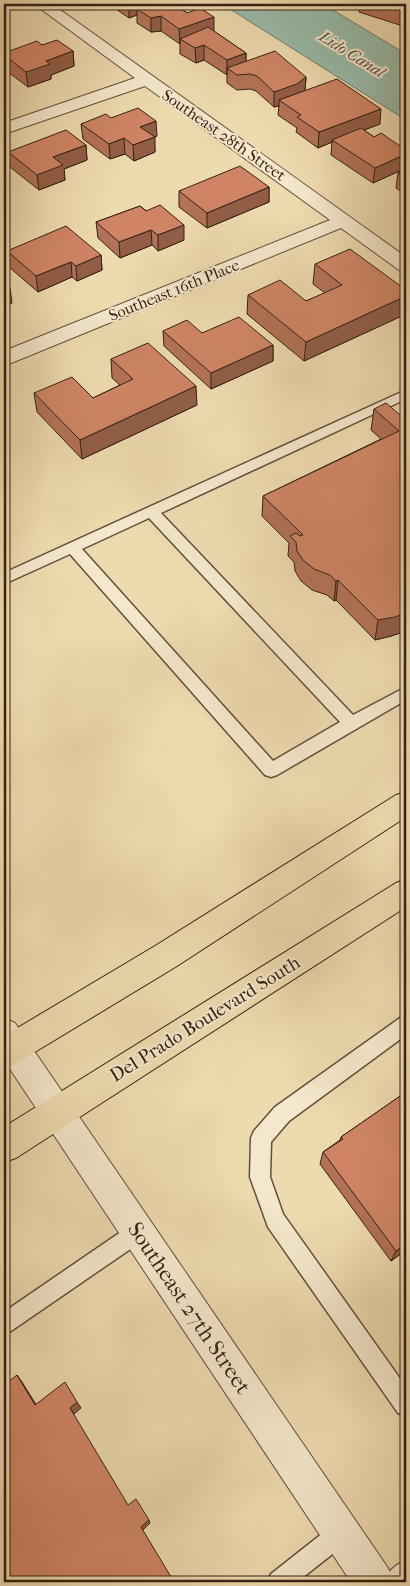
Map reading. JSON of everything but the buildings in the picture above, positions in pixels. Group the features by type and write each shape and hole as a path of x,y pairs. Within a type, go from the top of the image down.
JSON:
{"main road":[{"path":"7,1045 166,956 406,803"},
{"name":"Del Prado Boulevard South","path":"4,1146 406,892"}],"street":[{"name":"Southeast 28th Street","path":"42,4 406,266"},
{"path":"4,129 146,80"},
{"name":"Southeast 16th Place","path":"4,359 344,221"},
{"name":"Southeast 27th Street","path":"7,1045 57,1112 374,1582"}],"lane":[{"path":"4,579 406,394"},
{"path":"151,511 351,723"},
{"path":"72,547 272,770 406,693"},
{"path":"406,1024 282,1114 261,1138 260,1177 266,1199 275,1220 406,1406"},
{"path":"4,1324 138,1232"},
{"path":"279,1582 341,1533"},
{"path":"396,1582 406,1572"}],"water":[{"name":"Lido Canal","path":"222,4 323,4 406,54 406,120"}]}
